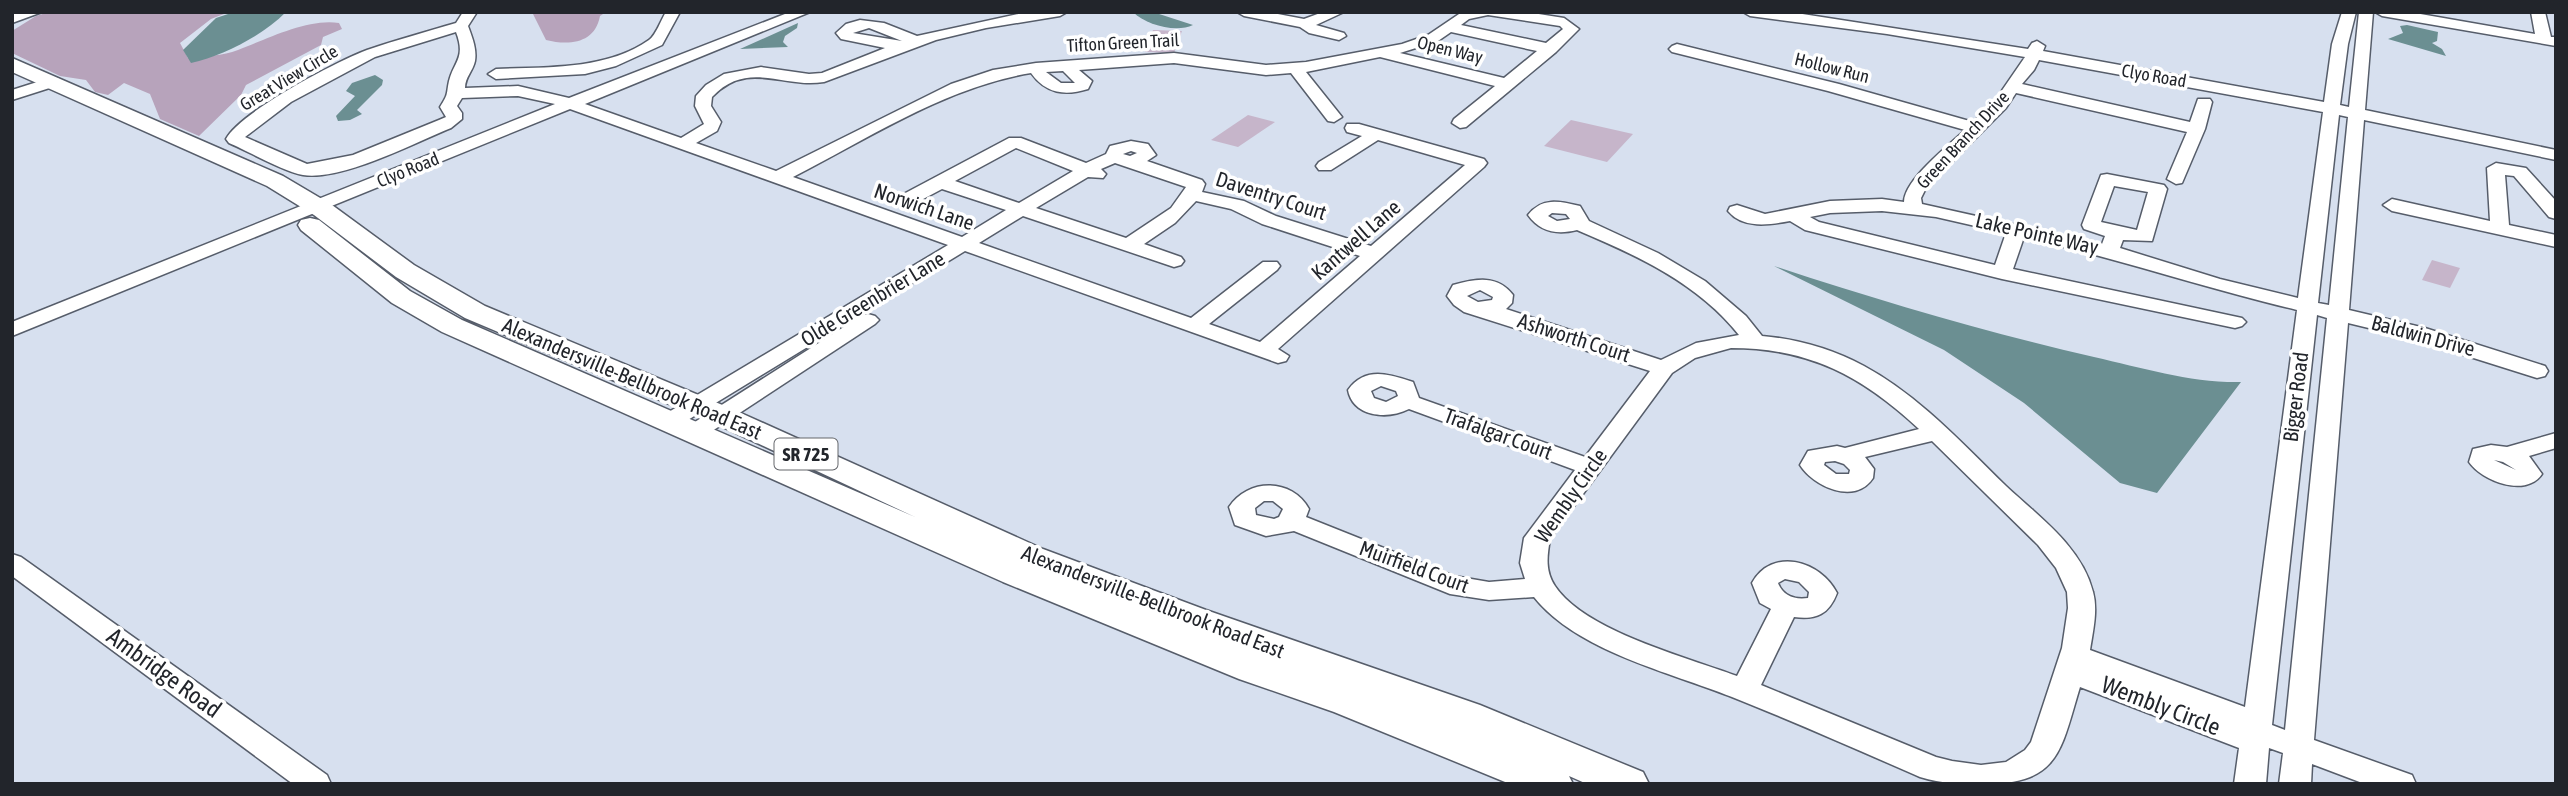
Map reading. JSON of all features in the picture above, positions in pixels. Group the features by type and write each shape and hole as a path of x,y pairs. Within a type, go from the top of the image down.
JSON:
{"main road":[{"name":"Alexandersville-Bellbrook Road East","path":"23,83 149,134 237,184 302,208 401,297 427,313 695,418 1252,669 1466,716 1629,784"},
{"name":"Alexandersville-Bellbrook Road East","path":"1357,691 1553,784"}],"street":[{"path":"12,19 34,12"},
{"path":"496,74 585,69 611,63 657,42 673,12"},
{"name":"Clyo Road","path":"12,330 773,14 803,12"},
{"path":"681,145 711,127 713,122 702,102 708,91 722,82 760,72 817,79 907,44 1004,14 1060,12"},
{"path":"1244,12 1305,24 1339,36"},
{"path":"1305,24 1337,12"},
{"name":"Tifton Green Trail","path":"777,178 957,87 993,75 1036,68 1174,58 1252,69 1296,69 1384,54 1420,43 1464,16 1483,12"},
{"path":"1460,123 1571,33 1572,26 1534,15 1494,12"},
{"name":"Clyo Road","path":"1750,12 2017,47"},
{"name":"Clyo Road","path":"1807,12 2036,50 2332,105 2556,155"},
{"name":"Bigger Road","path":"2250,784 2332,105 2340,44 2349,12"},
{"name":"Bigger Road","path":"2295,784 2366,12"},
{"path":"2382,12 2550,41"},
{"path":"2538,12 2550,41"},
{"name":"Great View Circle","path":"466,19 467,62 457,81 457,94 448,107 454,113 454,119 445,124 339,165 305,170 234,139 239,131 285,99 370,54 466,19"},
{"path":"1450,27 1551,49"},
{"name":"Green Branch Drive","path":"2016,81 2017,47"},
{"name":"Hollow Run","path":"1677,48 1818,83 1977,128"},
{"name":"Green Branch Drive","path":"1913,208 1912,198 1917,186 2000,106 2029,67 2036,50"},
{"name":"Open Way","path":"1384,54 1507,84"},
{"path":"1036,68 1052,86 1063,89 1082,86 1084,81 1072,72 1068,65"},
{"path":"1296,69 1334,117"},
{"path":"506,89 525,72"},
{"path":"2016,81 2197,129"},
{"path":"457,94 506,89 528,90 563,102"},
{"name":"Norwich Lane","path":"563,102 1270,353"},
{"path":"2176,179 2197,129 2204,102"},
{"name":"Clyo Road","path":"2356,110 2556,147"},
{"path":"1353,128 1376,134"},
{"path":"1325,166 1376,134"},
{"name":"Kantwell Lane","path":"1270,353 1375,254 1478,163 1376,134"},
{"path":"902,202 1015,142 1094,172"},
{"name":"Olde Greenbrier Lane","path":"695,418 1094,172 1123,160 1194,182 1196,184 1193,195"},
{"path":"2500,229 2496,168 2520,172 2556,213"},
{"path":"940,182 1174,261"},
{"path":"1129,246 1173,214 1193,195"},
{"name":"Daventry Court","path":"1193,195 1237,205 1269,220 1375,254"},
{"name":"Lake Pointe Way","path":"1737,211 1765,220 1830,207 1863,205 1913,208 2017,230 2113,242 2159,265 2214,284 2308,303"},
{"path":"2392,205 2556,240"},
{"name":"Clyo Road","path":"12,317 302,208"},
{"path":"1792,214 1812,226 2002,273 2235,322"},
{"path":"1577,223 1642,251 1686,277 1732,314 1755,342"},
{"path":"2002,273 2017,230"},
{"path":"1193,327 1270,266"},
{"name":"Baldwin Drive","path":"2308,303 2445,340 2550,376"},
{"name":"Ashworth Court","path":"1484,309 1664,368"},
{"name":"Wembly Circle","path":"1731,342 1755,342 1798,348 1853,368 1869,379 1958,452 2066,562 2080,594 2081,615 2071,663 2045,747 2036,759 2024,768 2007,774 1981,777 1931,768 1744,690 1596,634 1557,607 1541,587 1532,563 1537,538 1664,368 1694,350 1731,342"},
{"name":"Trafalgar Court","path":"1407,401 1590,467"},
{"path":"1846,456 1866,448 1935,433"},
{"path":"2508,456 2556,440"},
{"name":"Muirfield Court","path":"1291,520 1450,584 1489,591 1541,587"},
{"name":"Ambridge Road","path":"12,563 316,784"},
{"path":"1744,690 1786,606"},
{"name":"Wembly Circle","path":"2071,663 2401,784"}],"shaded area":[{"path":"49,12 229,12 211,19 180,43 188,58 232,52 301,26 327,22 339,23 342,29 323,37 321,45 246,85 241,95 199,136 160,119 150,94 124,83 108,95 95,92 86,80 60,76 12,53 12,31 36,16"},
{"path":"234,12 286,12 242,44 191,63 183,50 216,18"},
{"path":"532,12 606,12 600,16 593,32 587,37 564,43 546,40"},
{"path":"1133,12 1153,12 1193,25 1170,28 1145,21"},
{"path":"798,23 797,28 785,36 783,42 788,47 740,49"},
{"path":"2400,26 2438,32 2437,41 2432,43 2442,49 2446,56 2388,39 2403,33"},
{"path":"1153,30 1182,31 1174,53 1145,52"},
{"path":"375,75 383,80 382,85 357,110 362,114 350,120 338,121 336,116 355,96 346,91 352,83"},
{"path":"1248,115 1275,122 1238,147 1211,140"},
{"path":"1571,120 1633,134 1607,162 1544,146"},
{"path":"2432,260 2460,268 2450,288 2422,280"},
{"path":"1774,266 1933,315 2053,347 2185,377 2241,382 2157,493 2120,483 2024,403 1944,350"}]}
